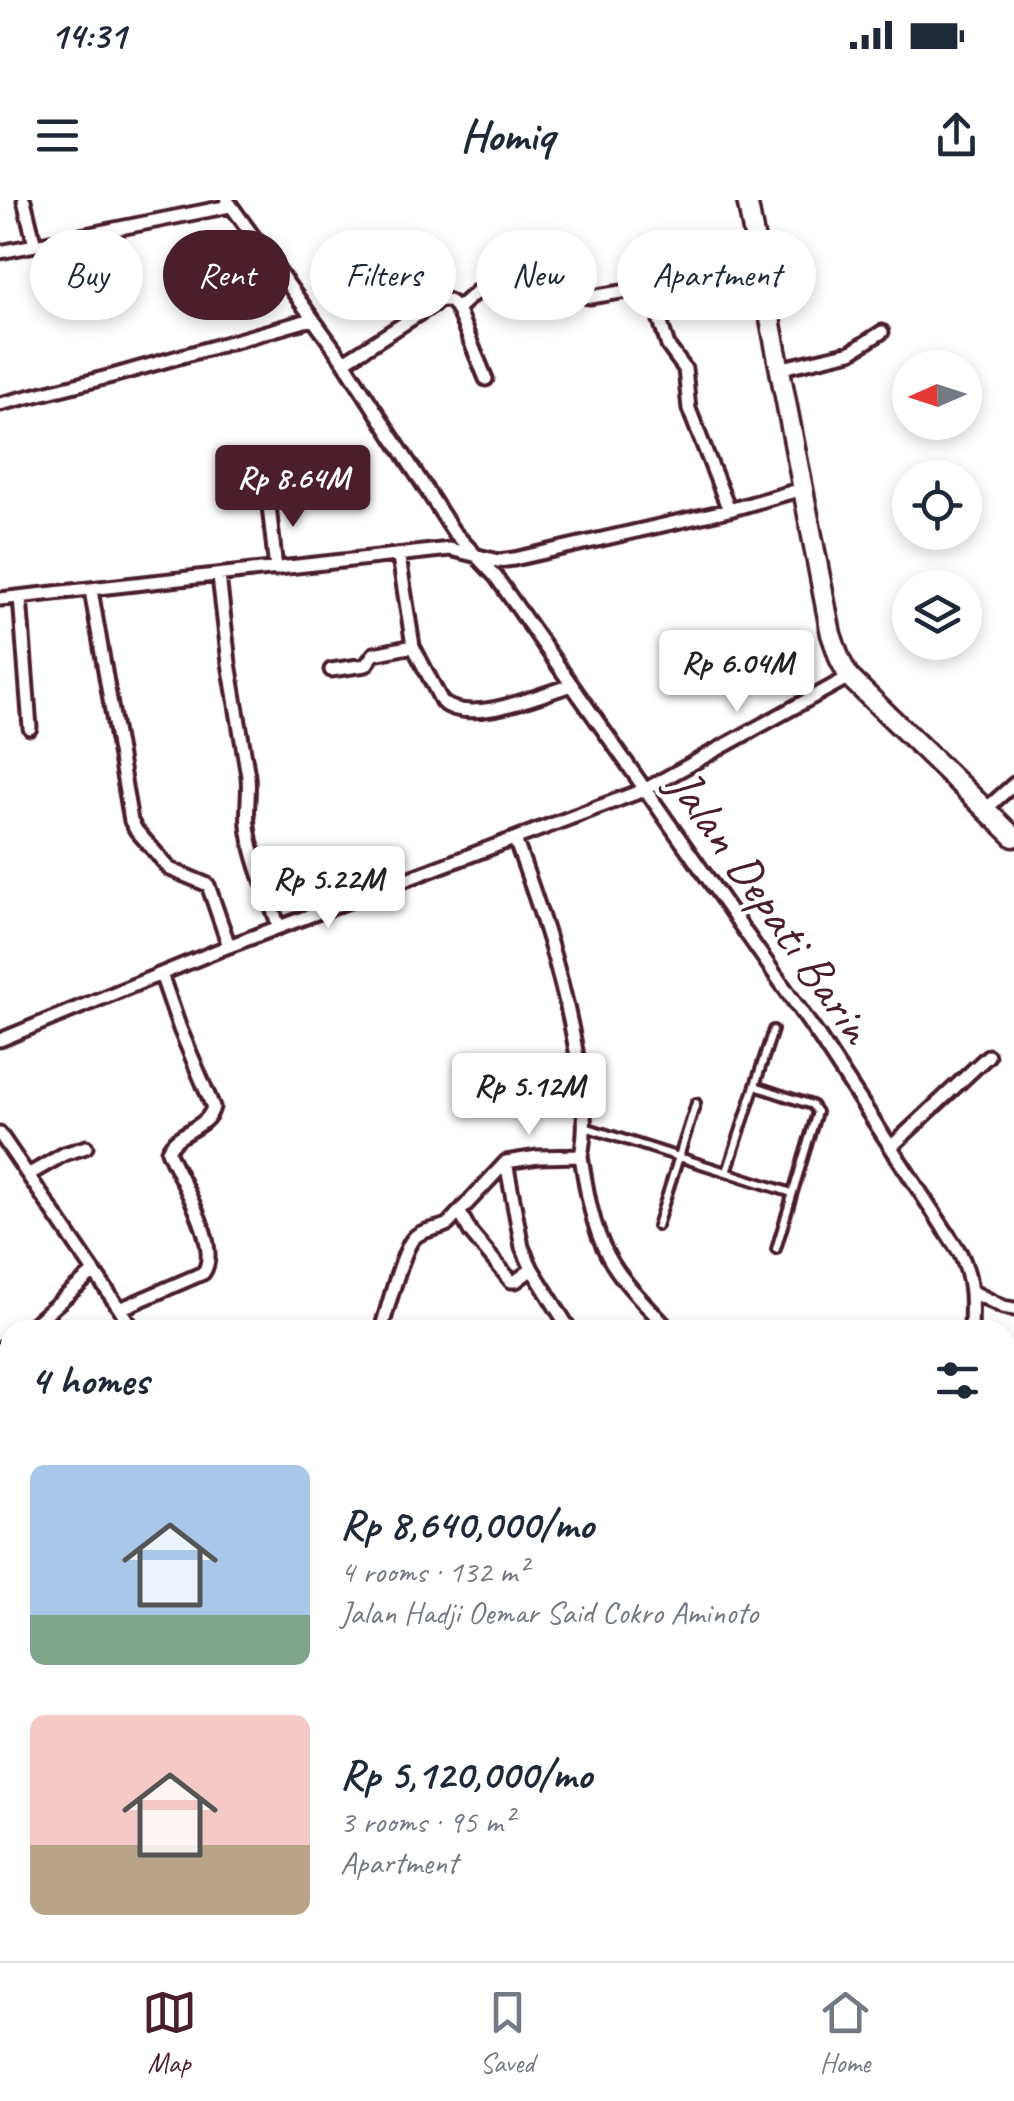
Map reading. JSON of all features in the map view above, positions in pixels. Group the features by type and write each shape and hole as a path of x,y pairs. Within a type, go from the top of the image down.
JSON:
{"main road":[{"path":"747,200 752,230"},
{"path":"769,320 830,634 840,660 850,677 1014,837"}],"street":[{"path":"24,200 31,230"},
{"path":"104,230 229,203"},
{"name":"Jalan Depati Barin","path":"229,203 310,317"},
{"path":"0,252 30,246"},
{"path":"457,309 495,276 525,270 558,275 576,293 588,298 617,293"},
{"path":"344,362 439,302 450,301 457,309 486,379"},
{"path":"0,404 312,320"},
{"name":"Jalan Depati Barin","path":"312,320 344,362 453,531 496,577 819,1038 960,1252 973,1292 972,1320"},
{"path":"660,320 668,346 683,364 689,409 729,510"},
{"path":"778,369 851,352 882,332"},
{"path":"0,600 450,549 514,560 802,489"},
{"path":"268,497 276,569"},
{"path":"400,556 413,646 442,702 451,709 482,712 572,685"},
{"path":"219,576 248,776 249,837 279,927"},
{"path":"91,590 131,821 170,870 208,885 228,946"},
{"path":"20,597 30,728"},
{"path":"331,670 366,665 374,654 413,646"},
{"path":"0,1040 228,946 644,790 850,677"},
{"path":"986,809 1014,784"},
{"path":"515,839 567,1002 581,1078 581,1156 594,1216 608,1256 660,1320"},
{"path":"120,1309 203,1273 209,1263 206,1236 168,1151 172,1141 208,1119 213,1111 161,974"},
{"path":"891,1148 988,1056"},
{"path":"0,1134 126,1320"},
{"path":"28,1175 64,1154 86,1147"},
{"path":"384,1320 412,1239 430,1228 446,1226 506,1162 581,1156"},
{"path":"506,1162 522,1247 564,1320"},
{"path":"460,1212 471,1233 511,1281 532,1270"},
{"path":"39,1320 94,1272"},
{"path":"973,1292 1014,1310"}],"lane":[{"path":"727,1172 773,1030"},
{"path":"754,1086 812,1105 816,1110 776,1248"},
{"path":"657,1226 696,1102"},
{"path":"584,1126 792,1193"}]}
